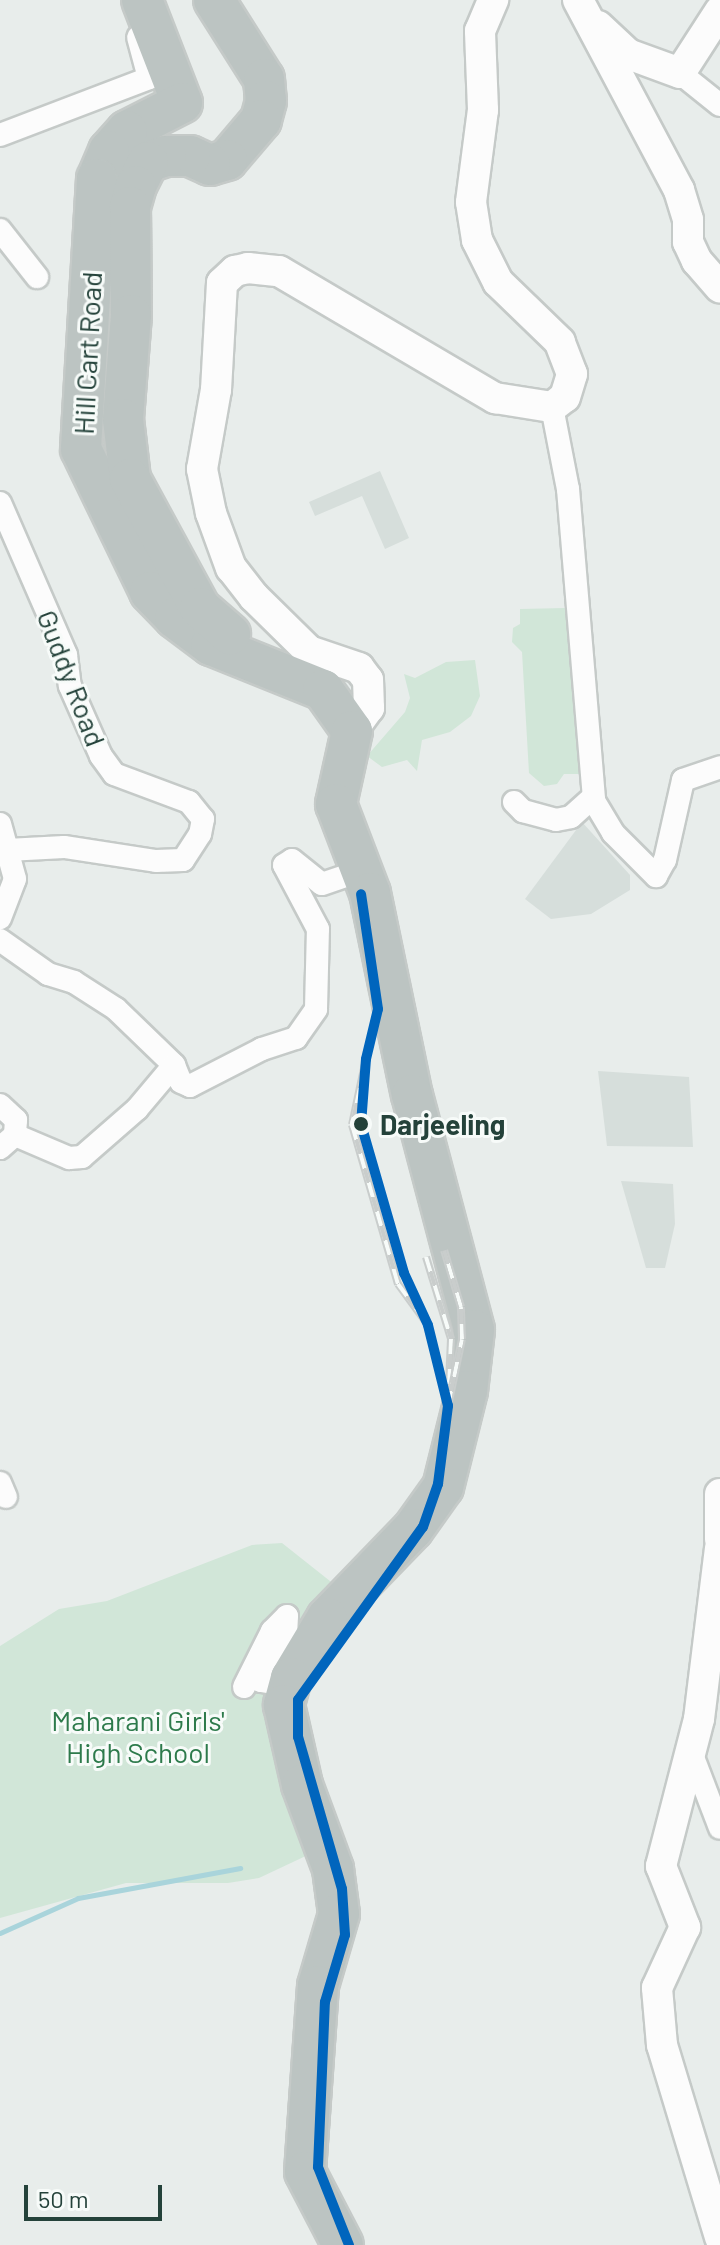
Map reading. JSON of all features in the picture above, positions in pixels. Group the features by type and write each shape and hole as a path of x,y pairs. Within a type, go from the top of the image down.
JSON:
{"highway":[{"name":"Hill Cart Road","path":"142,0 182,103 127,131 109,151 97,179 81,449 150,592 175,618 211,645 313,684 334,702 352,731"},
{"path":"214,0 253,57 264,79 266,101 261,120 227,160 210,165 190,156 166,156 148,162 136,186 130,207 124,445 130,479 200,608 213,625 299,664 313,684"},
{"path":"343,2245 305,2172 318,1986 339,1914 333,1869 302,1785 284,1705 291,1678 308,1649 360,1578 413,1529 443,1487 467,1391 474,1330 412,1095 363,870 336,804 352,731"}],"street":[{"path":"0,135 149,78 123,0"},
{"path":"352,731 369,708 368,680 359,668 309,651 254,597 231,568 211,513 202,469 216,390 222,283 235,271 248,268 279,271 495,398 552,407 565,397 572,374 560,342 498,282 477,240 473,215 483,110 480,31 493,0"},
{"path":"581,7 628,54 680,73 720,105"},
{"path":"581,7 679,190 688,220 688,242 697,261 720,287"},
{"path":"680,73 720,11"},
{"path":"0,230 37,277"},
{"path":"552,407 568,489 593,797 613,833 656,876 665,860 683,780 720,767"},
{"name":"Guddy Road","path":"0,503 66,655 70,686 101,756 114,774 189,802 203,819 200,834 183,860 156,861 64,847 7,850"},
{"path":"514,802 523,811 556,820 571,817 593,797"},
{"path":"0,824 15,879 0,918"},
{"path":"0,940 48,974 74,982 116,1009 174,1065 181,1082 190,1086 262,1049 296,1038 316,1009 318,929 284,865 292,860 322,884 363,870"},
{"path":"0,1105 16,1120 7,1142 69,1158 82,1157 137,1109 174,1065"},
{"path":"720,1494 720,1539"},
{"path":"720,1548 699,1719 661,1866 685,1927 657,1988 662,2045 720,2237"},
{"path":"244,1687 281,1618 287,1616 286,1633 261,1681 273,1683 321,1612 360,1578"},
{"path":"691,1752 720,1828"}],"shaded area":[{"path":"380,471 409,538 385,549 362,496 315,516 309,502"},
{"path":"582,822 630,875 630,890 591,914 551,919 525,899"},
{"path":"598,1071 689,1077 693,1147 607,1146"},
{"path":"621,1181 673,1184 675,1224 665,1268 646,1268"}],"green space":[{"path":"565,608 581,761 579,774 564,774 557,784 544,786 529,773 522,652 512,642 513,628 520,624 520,609"},
{"path":"475,660 480,696 471,716 450,732 422,740 417,771 407,760 382,767 367,756 405,712 410,698 404,674 415,678 446,662"},
{"name":"Maharani Girls' High School","path":"282,1543 335,1585 278,1689 310,1854 259,1878 228,1883 126,1883 0,1918 0,1646 59,1609 107,1601 252,1545"}],"waterway":[{"path":"0,1933 78,1898 240,1868"}],"railway":[{"path":"366,1059 352,1125 398,1284 428,1325"},
{"path":"426,1257 451,1339 448,1406 462,1339 461,1307 444,1250"}],"transit line":[{"path":"349,2245 318,2167 325,2002 345,1935 342,1889 298,1737 298,1700 423,1527 438,1484 448,1406 428,1325 404,1273 361,1124 366,1059 378,1009 361,894"}],"place":[{"name":"Darjeeling","path":"361,1124"}]}
